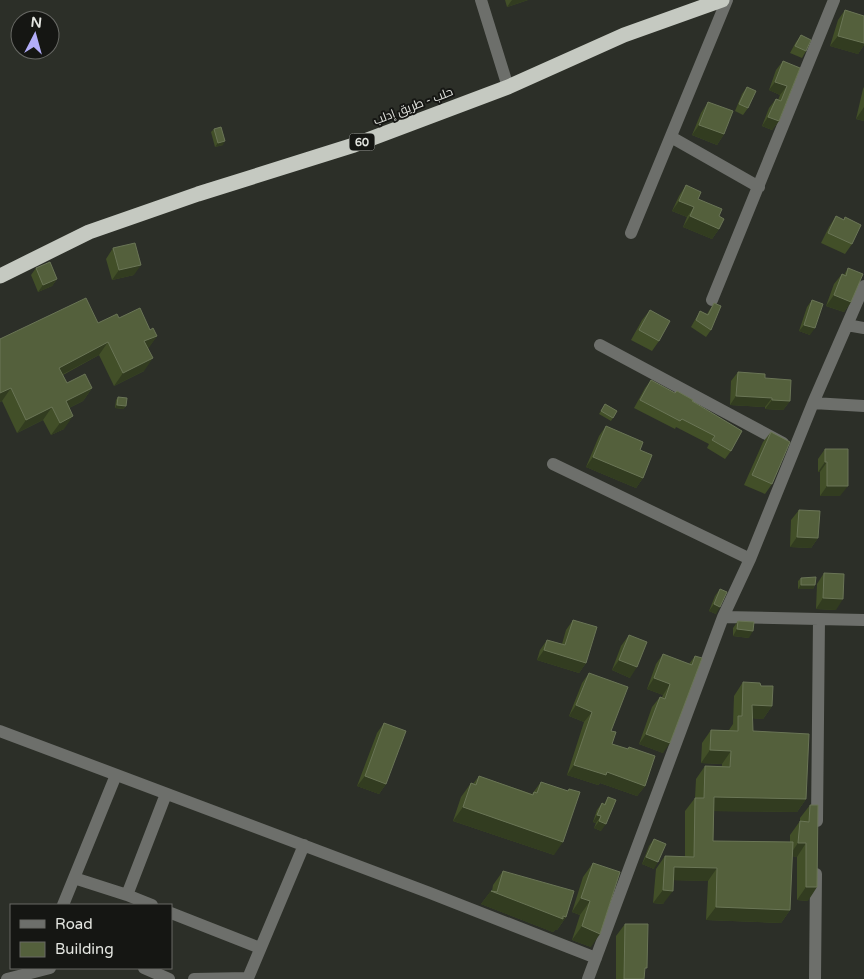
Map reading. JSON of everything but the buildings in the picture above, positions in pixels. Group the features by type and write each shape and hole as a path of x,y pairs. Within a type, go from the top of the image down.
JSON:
{"highway":[{"name":"حلب - طريق إدلب","path":"0,276 89,232 198,194 354,145 508,87 624,35 722,0"}],"street":[{"path":"480,0 508,87"},
{"path":"631,233 727,0"},
{"path":"712,300 834,0"},
{"path":"671,137 759,187"},
{"path":"588,979 723,618 750,559 813,403 864,286"},
{"path":"847,325 864,328"},
{"path":"600,346 794,449"},
{"path":"813,403 864,406"},
{"path":"553,464 750,559"},
{"path":"723,618 864,620"},
{"path":"817,833 819,619"},
{"path":"0,731 304,845 596,958"},
{"path":"62,904 116,775"},
{"path":"127,895 166,794"},
{"path":"194,979 248,978 304,845"},
{"path":"815,979 816,862"},
{"path":"74,878 150,904"},
{"path":"172,913 260,948"},
{"path":"7,979 47,969"},
{"path":"146,969 169,979"}]}
